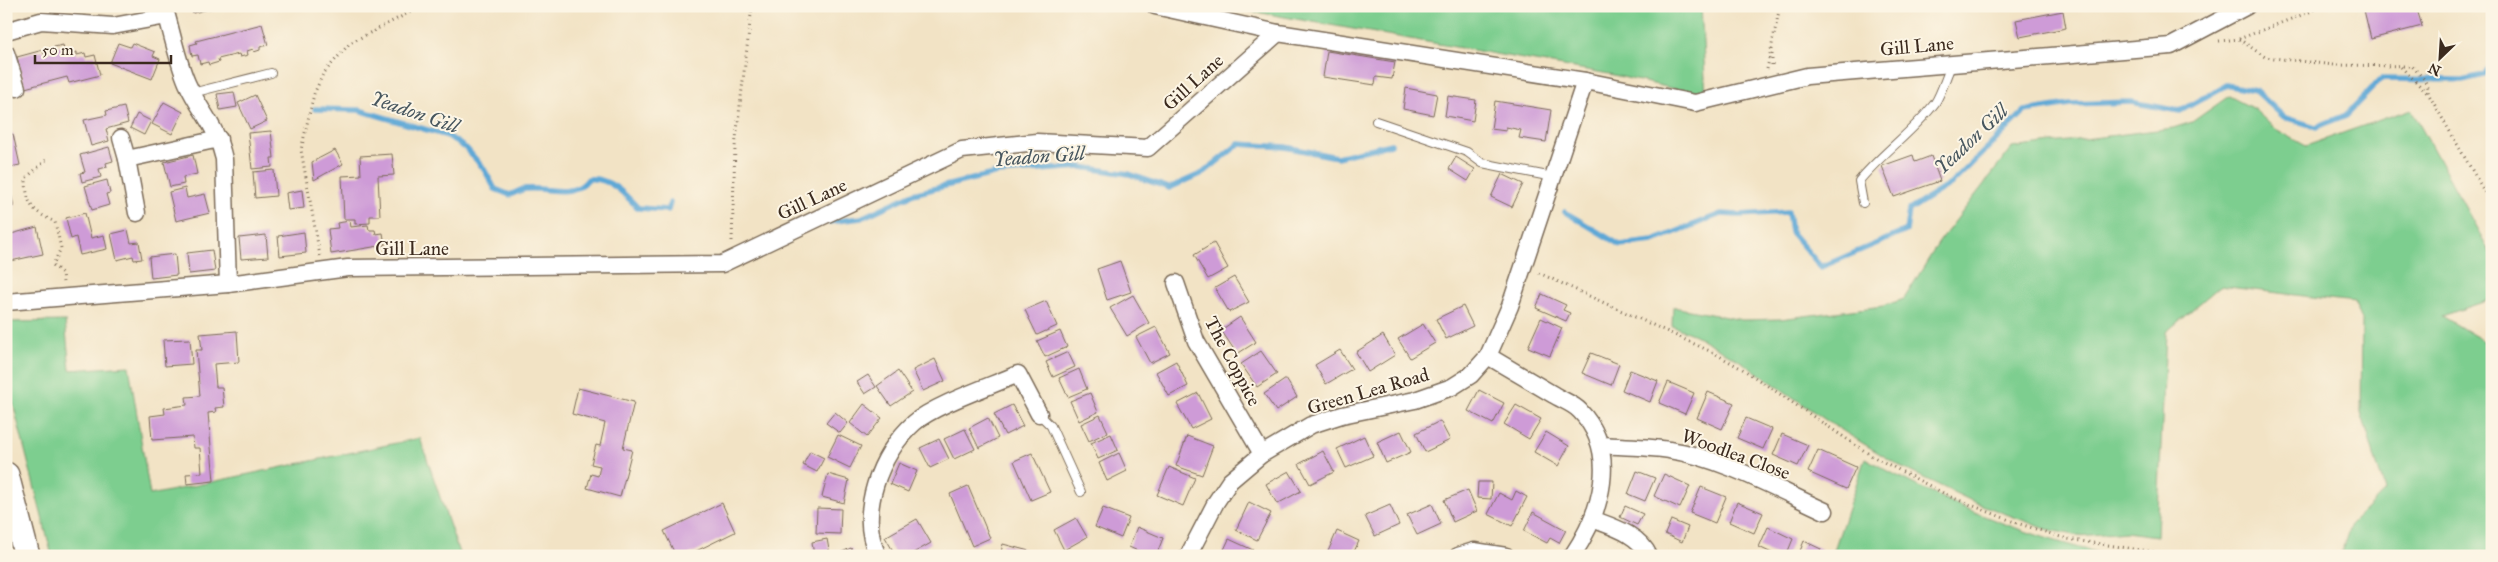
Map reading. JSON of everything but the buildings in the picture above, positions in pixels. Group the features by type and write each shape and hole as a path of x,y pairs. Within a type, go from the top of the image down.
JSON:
{"main road":[{"path":"6,475 27,556"}],"street":[{"path":"1155,6 1278,33"},
{"name":"Gill Lane","path":"6,302 228,284 348,268 722,264 962,150 1037,142 1148,148 1278,33 1585,81 1695,103 1807,76 2171,46 2247,6"},
{"path":"6,31 41,21 57,20 113,26 166,11 186,82 219,140 224,158 228,284"},
{"path":"6,53 17,88"},
{"path":"1521,270 1585,81"},
{"path":"121,138 137,213"},
{"path":"127,159 219,140"},
{"name":"Green Lea Road","path":"1188,556 1216,502 1230,481 1262,454 1319,423 1342,415 1416,400 1452,387 1471,375 1488,356 1510,306 1521,270"},
{"name":"The Coppice","path":"1176,283 1196,341 1262,454"},
{"path":"1488,356 1579,409 1592,426 1601,445 1604,479 1592,519 1572,556"},
{"path":"878,556 871,530 870,506 876,482 887,456 914,422 930,412 1018,374 1039,414"},
{"name":"Woodlea Close","path":"1601,445 1686,453 1743,474 1825,511"},
{"path":"1592,519 1627,534 1639,542 1649,556"},
{"path":"1458,556 1474,552 1506,556"}],"lane":[{"path":"1864,203 1859,181 1874,163 1920,121 1936,101 1952,64"},
{"path":"192,93 271,73"},
{"path":"1376,120 1468,152 1482,163 1553,177"},
{"path":"1039,414 1051,426 1081,492"}],"path":[{"path":"323,271 302,150 314,94 323,74 350,43 422,6"},
{"path":"732,259 734,147 752,6"},
{"path":"1768,85 1767,67 1780,6"},
{"path":"2326,6 2239,39 2265,57 2334,65 2402,68 2412,66 2425,80 2429,95 2492,205"},
{"path":"2402,68 2429,95"},
{"path":"46,160 26,178 26,195 35,212 55,222 61,248 53,265 62,273 65,298"},
{"path":"1521,270 1714,353 1744,370 1872,456 1951,497 2017,523 2068,539 2182,556"}],"green space":[{"path":"1222,6 1701,6 1706,96 1609,74"},
{"path":"2229,96 2254,109 2274,128 2306,146 2411,109 2492,256 2492,299 2442,316 2492,346 2492,556 2340,556 2351,524 2385,491 2361,412 2362,320 2354,302 2220,286 2166,332 2157,536 2126,532 2079,536 2046,529 1974,502 1903,468 1830,423 1745,364 1695,335 1672,326 1673,307 1742,320 1780,319 1883,306 1904,299 1939,242 2012,148 2173,128 2192,122"},
{"path":"65,321 70,370 129,366 150,495 420,438 460,556 52,556 6,376 6,322"},
{"path":"1865,458 1954,504 2048,539 2112,556 1832,556"}],"waterway":[{"name":"Yeadon Gill","path":"1565,212 1620,245 1653,241 1721,214 1739,215 1788,212 1791,232 1821,267 1906,231 1909,210 1952,183 2025,111 2070,104 2131,102 2180,111 2226,85 2256,91 2284,117 2316,127 2346,115 2381,79 2462,80 2484,75 2492,63"},
{"name":"Yeadon Gill","path":"315,109 359,110 448,136 467,149 484,169 495,189 510,195 525,189 567,191 575,189 588,179 596,179 616,187 638,208 668,210 670,203"},
{"name":"Yeadon Gill","path":"828,222 861,218 913,194 997,173 1081,167 1129,174 1169,188 1203,173 1239,144 1285,147 1337,157 1391,144"}]}
